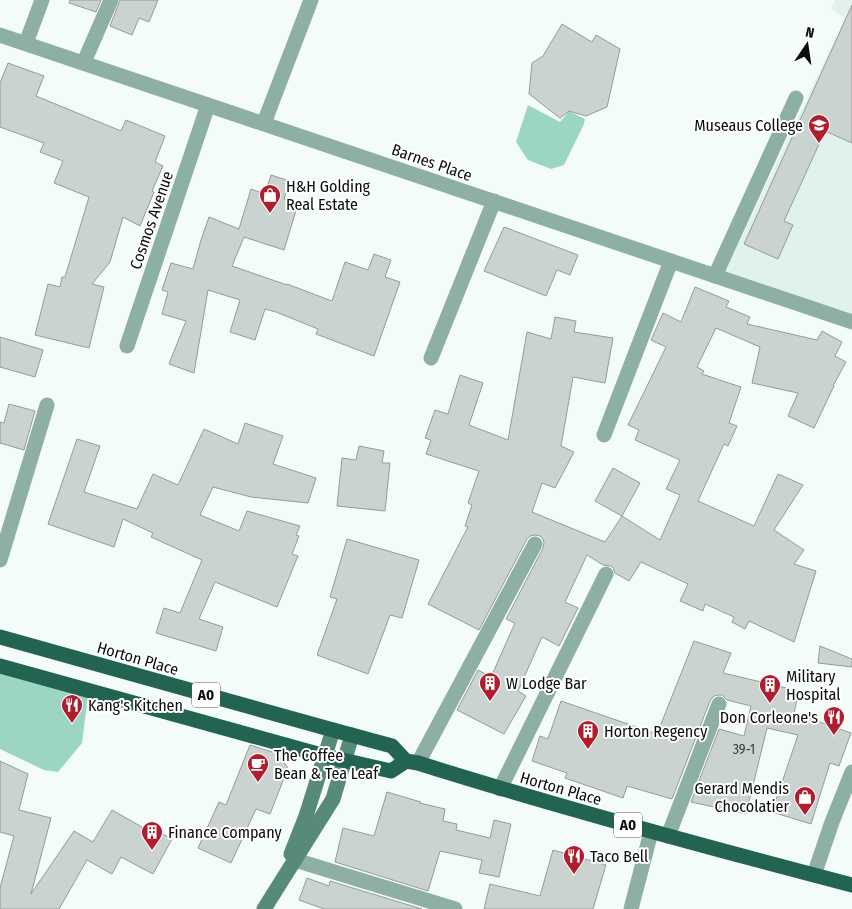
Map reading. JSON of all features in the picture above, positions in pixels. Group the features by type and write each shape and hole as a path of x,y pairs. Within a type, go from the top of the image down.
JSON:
{"highway":[{"name":"Horton Place","path":"0,637 392,746 412,762 500,789 651,832 852,885"},
{"name":"A0","path":"0,666 325,756 391,771 412,762"}],"main road":[{"path":"277,890 306,816 333,730"},
{"path":"264,909 333,799 352,735"}],"street":[{"path":"26,43 42,0"},
{"path":"84,62 111,0"},
{"path":"264,123 311,0"},
{"name":"Barnes Place","path":"0,35 852,322"},
{"path":"715,276 796,98"},
{"name":"Cosmos Avenue","path":"127,346 208,104"},
{"path":"431,358 494,201"},
{"path":"604,435 671,261"},
{"path":"0,560 47,405"},
{"path":"412,762 535,544"},
{"path":"500,789 606,574"},
{"path":"668,836 719,704"},
{"path":"814,875 852,772"},
{"path":"631,909 651,832"},
{"path":"295,860 455,909"}],"shaded area":[{"name":"Museaus College","path":"835,0 852,0 852,315 725,272 845,18 831,9"}],"green space":[{"path":"528,105 560,122 569,111 585,119 564,165 551,169 528,160 516,142"},
{"path":"0,670 88,696 82,743 58,772 44,770 0,749"}],"building":[{"path":"70,0 101,0 96,12 69,3"},
{"path":"120,0 158,0 149,22 139,18 132,35 110,26"},
{"path":"852,5 852,143 825,131 784,221 793,225 778,259 744,244"},
{"path":"562,24 592,42 596,35 620,49 607,107 586,116 569,111 560,118 529,94 532,63 543,56"},
{"path":"8,63 44,76 36,96 121,131 126,120 165,136 155,162 163,166 140,226 123,217 110,262 92,284 104,287 89,348 35,335 48,284 60,287 62,277 65,277 89,197 54,183 63,161 40,152 44,143 0,127 0,83"},
{"path":"271,175 290,181 284,199 298,204 284,250 244,237 232,266 332,301 345,262 368,270 374,254 391,260 385,277 400,282 374,356 316,334 318,329 265,309 255,340 230,332 240,300 208,290 194,373 169,364 186,321 162,314 168,292 162,290 171,263 193,269 209,217 239,229 251,189 265,194"},
{"path":"504,227 578,255 570,275 557,270 546,296 484,271"},
{"path":"695,287 729,301 726,307 750,317 747,324 817,340 822,331 842,342 835,356 846,362 814,428 788,416 798,393 752,383 760,347 716,328 697,367 704,371 702,374 741,387 729,423 737,426 728,446 724,444 698,501 754,526 778,474 803,485 774,530 804,550 794,564 816,571 794,642 749,621 745,629 732,622 734,617 705,604 703,611 680,601 688,584 641,562 629,581 615,573 611,566 603,565 587,555 565,602 578,608 559,646 542,637 518,691 526,696 504,734 457,710 478,670 491,677 515,623 506,619 544,543 540,536 530,536 527,539 479,630 428,604 468,527 465,526 472,505 468,503 479,471 426,454 431,440 425,438 435,410 448,414 460,375 483,383 469,425 508,440 527,332 551,339 555,317 576,321 574,332 613,338 605,383 573,377 561,446 574,452 555,488 542,483 532,512 605,542 622,516 660,540 680,495 666,489 680,460 635,440 639,430 628,425 666,347 651,340 663,313 681,322"},
{"path":"0,337 43,350 35,377 0,367"},
{"path":"9,404 35,411 24,450 0,443 0,422 4,423"},
{"path":"245,423 283,436 273,464 316,478 308,503 251,497 213,487 200,515 239,531 247,511 300,526 296,535 299,536 292,554 298,556 277,607 215,582 199,619 223,627 216,651 156,633 164,608 180,613 202,560 151,537 153,533 123,519 114,547 48,524 77,439 100,446 84,492 137,509 153,474 178,485 204,429 238,444"},
{"path":"359,446 384,451 382,463 390,463 385,511 337,506 342,458 356,460"},
{"path":"613,468 640,483 622,516 595,501"},
{"path":"347,539 419,560 402,618 390,615 368,674 317,655 337,599 330,597"},
{"path":"694,641 731,653 723,673 799,691 794,713 851,733 839,766 830,763 811,824 772,812 798,735 767,728 746,814 691,802 719,729 744,736 751,706 727,700 722,695 714,696 710,701 672,799 627,786 623,798 565,778 567,773 532,761 540,736 548,739 561,701 657,734"},
{"path":"820,646 852,659 852,667 818,663"},
{"path":"250,745 278,754 288,768 270,814 256,809 231,863 198,848 219,802 226,805"},
{"path":"0,761 28,774 19,810 51,818 31,894 74,831 93,842 112,810 149,831 151,828 172,839 153,874 121,857 112,874 87,860 59,909 0,909 0,888 14,836 0,832"},
{"path":"387,792 445,809 443,821 457,824 456,830 490,838 494,820 511,824 499,877 479,873 482,860 440,851 428,891 335,862 343,828 374,836"},
{"path":"553,850 606,865 593,909 484,909 490,884 540,896"},
{"path":"307,878 329,886 330,881 422,909 324,909 299,900"}],"place":[{"name":"Museaus College","path":"819,144"},
{"name":"H&H Golding Real Estate","path":"270,214"},
{"name":"W Lodge Bar","path":"490,702"},
{"name":"Military Hospital","path":"770,704"},
{"name":"Kang's Kitchen","path":"72,724"},
{"name":"Don Corleone's","path":"834,736"},
{"name":"Horton Regency","path":"588,750"},
{"name":"The Coffee Bean & Tea Leaf","path":"258,783"},
{"name":"Gerard Mendis Chocolatier","path":"805,816"},
{"name":"Finance Company","path":"152,851"},
{"name":"Taco Bell","path":"574,875"}]}
